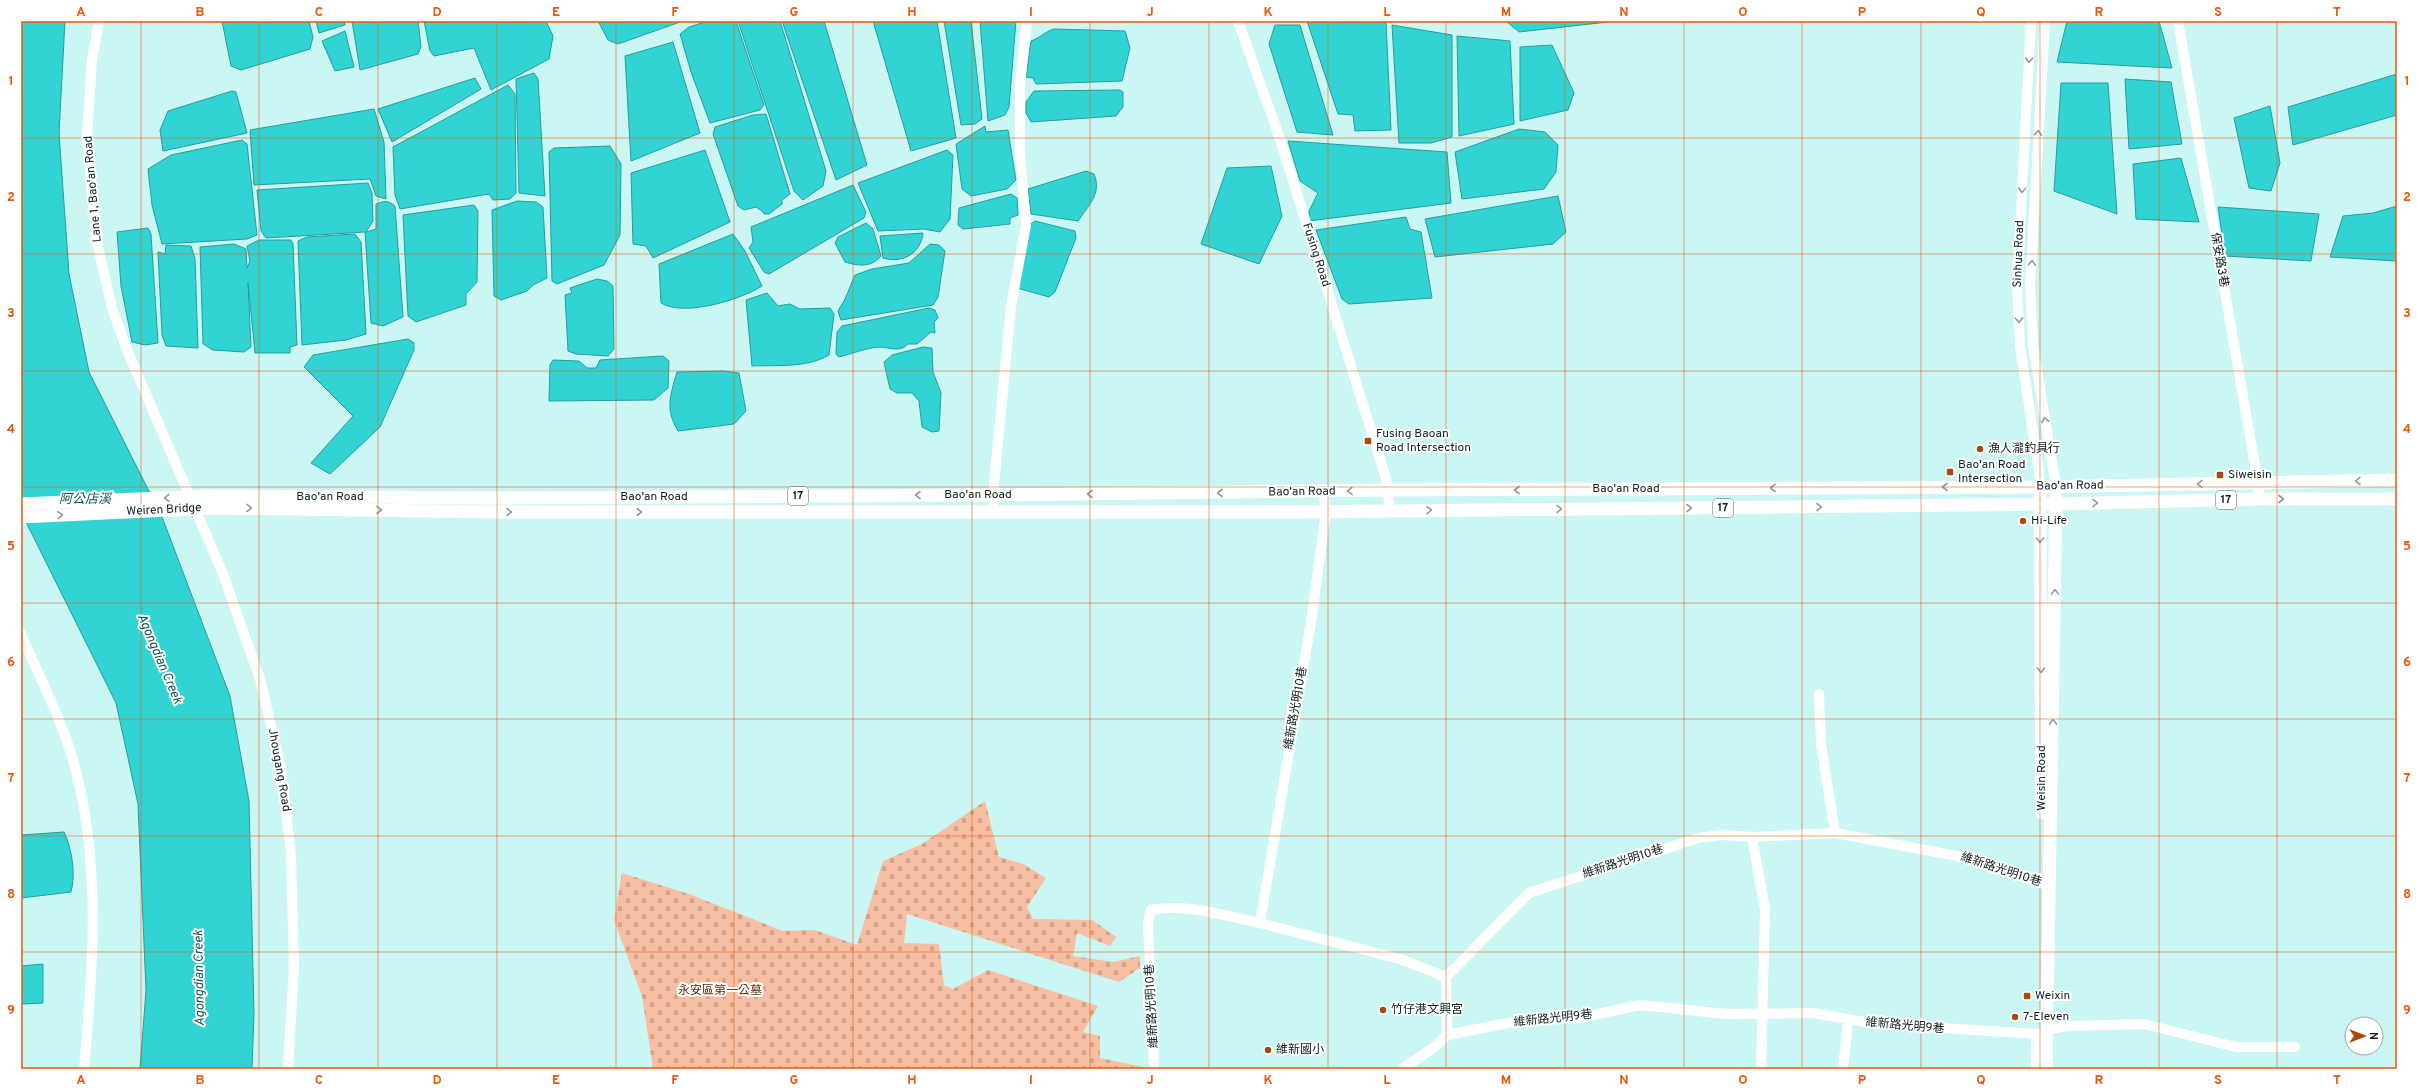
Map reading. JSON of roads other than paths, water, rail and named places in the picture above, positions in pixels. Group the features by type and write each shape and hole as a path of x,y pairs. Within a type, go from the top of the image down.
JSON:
{"main road":[{"name":"Bao'an Road","path":"208,502 498,498 1323,492 1389,490 2040,487 2397,480"},
{"name":"Weisin Road","path":"2036,1069 2042,1032 2056,486"},
{"name":"Weisin Road","path":"2040,487 2046,885"},
{"name":"Bao'an Road","path":"208,502 498,512 1326,512 2056,504 2259,499 2397,499"},
{"name":"Weiren Bridge","path":"21,504 208,502"},
{"name":"Weiren Bridge","path":"21,517 208,502"},
{"name":"Weisin Road","path":"2042,1032 2046,1069"}],"street":[{"name":"Lane 1, Bao'an Road","path":"99,21 92,60 87,137 96,238 112,308 127,350 185,486"},
{"path":"994,512 993,495 1011,306 1026,225 1020,154 1020,92 1027,21"},
{"name":"Fusing Road","path":"1238,21 1279,136 1389,490 1390,511"},
{"name":"Sinhua Road","path":"2031,21 2017,286 2020,346 2040,471 2040,487"},
{"name":"Sinhua Road","path":"2045,21 2030,286 2033,345 2056,486"},
{"name":"保安路3巷","path":"2178,21 2258,483 2259,499"},
{"name":"Jhougang Road","path":"185,486 223,574 260,679 281,768 292,855 294,967 288,1069"},
{"name":"維新路光明10巷","path":"1260,923 1311,622 1326,512 1323,492"},
{"path":"21,634 54,710 76,771 85,824 92,891 94,960 84,1069"},
{"path":"1819,694 1821,744 1835,833"},
{"name":"維新路光明10巷","path":"1154,1069 1148,923 1151,910 1166,907 1184,908 1260,923 1400,959 1446,977 1529,893 1698,838 1722,835 1752,837 1835,833 1973,859 2046,885"},
{"path":"1752,837 1765,909 1761,1069"},
{"path":"1402,1069 1433,1048 1447,1035 1446,977"},
{"name":"維新路光明9巷","path":"1447,1035 1518,1022 1585,1018 1633,1006 1726,1014 1787,1012 1813,1013 1848,1021 1924,1028 2042,1032 2067,1026 2144,1024 2236,1047 2295,1048"},
{"path":"1843,1069 1848,1021"}],"water":[{"name":"阿公店溪","path":"21,21 65,21 59,133 69,274 89,372 162,517 230,696 249,801 254,1014 252,1069 140,1069 146,990 138,804 116,703 21,512"},
{"path":"222,21 309,21 313,37 310,49 241,70 231,66"},
{"path":"316,21 344,21 345,25 319,33"},
{"path":"352,21 418,21 421,47 418,54 360,70"},
{"path":"424,21 546,21 553,36 549,59 491,90 474,48 434,56 430,51"},
{"path":"598,21 683,21 618,44 608,40"},
{"path":"708,21 736,21 764,105 760,110 710,123 691,72 680,34 689,27"},
{"path":"738,21 780,21 826,171 823,186 803,200 794,191"},
{"path":"782,21 824,21 867,165 836,180"},
{"path":"873,21 937,21 956,138 911,151"},
{"path":"944,21 971,21 982,119 975,124 961,125"},
{"path":"980,21 1016,21 1009,107 1005,115 988,121"},
{"path":"1307,21 1386,22 1391,130 1355,131 1353,115 1338,114"},
{"path":"1506,21 1608,21 1608,22 1519,32"},
{"path":"2067,21 2159,21 2172,68 2057,62"},
{"path":"1275,25 1300,25 1333,135 1297,132 1269,44"},
{"path":"1392,25 1452,35 1452,137 1431,143 1399,143"},
{"path":"1054,29 1125,31 1130,48 1122,81 1036,84 1033,78 1026,77 1031,41"},
{"path":"345,31 354,67 335,71 322,41"},
{"path":"1457,36 1510,41 1514,124 1459,136"},
{"path":"673,42 700,133 631,161 625,56"},
{"path":"1552,45 1574,93 1568,110 1520,121 1520,47"},
{"path":"534,73 538,79 545,196 519,193 516,79"},
{"path":"2397,74 2397,115 2293,145 2288,107"},
{"path":"475,78 481,89 392,142 378,109"},
{"path":"2125,79 2171,82 2182,144 2129,149"},
{"path":"2061,83 2108,83 2117,214 2054,191"},
{"path":"508,85 515,94 516,193 510,199 493,200 489,194 400,209 395,195 393,147"},
{"path":"1120,90 1123,92 1123,107 1116,116 1031,122 1026,113 1026,102 1034,91"},
{"path":"232,91 236,92 247,133 163,151 160,130 168,111"},
{"path":"2270,106 2280,163 2271,191 2249,188 2234,118"},
{"path":"374,109 384,142 386,199 376,196 370,179 254,185 250,130"},
{"path":"766,114 790,194 782,200 782,204 769,214 764,214 756,207 744,210 738,206 713,134 715,127 753,115"},
{"path":"985,126 986,132 1008,130 1016,180 1007,189 971,196 962,189 956,144"},
{"path":"1519,129 1545,132 1558,145 1556,172 1544,189 1462,199 1455,152"},
{"path":"242,140 247,144 257,235 247,239 162,244 152,205 148,169 171,155"},
{"path":"1288,141 1447,152 1451,203 1309,221 1309,211 1318,193 1300,181"},
{"path":"610,146 621,164 620,235 604,265 557,284 552,281 549,152 554,148"},
{"path":"705,150 730,222 653,258 646,246 633,244 631,173"},
{"path":"947,150 953,155 950,219 940,232 924,229 878,231 858,183"},
{"path":"2181,158 2199,222 2136,219 2133,164"},
{"path":"1271,166 1282,216 1259,264 1201,244 1227,168"},
{"path":"1086,171 1094,174 1096,187 1093,199 1078,221 1031,214 1028,189"},
{"path":"368,183 372,193 373,221 366,232 376,229 376,204 386,202 395,206 403,317 383,326 371,323 365,232 266,238 261,231 257,190"},
{"path":"853,185 866,212 864,218 769,274 764,272 749,248 753,242 751,227"},
{"path":"1011,194 1017,198 1018,215 1010,218 1010,224 963,229 958,225 959,208"},
{"path":"1558,196 1566,232 1553,244 1435,257 1425,219"},
{"path":"517,201 536,202 543,207 547,278 533,285 527,291 501,300 494,296 492,210"},
{"path":"474,205 478,211 477,282 466,294 466,305 416,322 408,316 403,215"},
{"path":"2397,206 2397,261 2330,257 2343,216 2373,213"},
{"path":"2218,207 2319,214 2311,261 2225,256"},
{"path":"1406,217 1410,229 1421,232 1432,298 1349,304 1342,299 1316,230"},
{"path":"1035,221 1075,231 1076,238 1055,292 1049,297 1017,288 1028,226"},
{"path":"866,223 873,229 881,256 873,263 864,265 845,262 835,243 838,237"},
{"path":"148,228 151,234 158,343 145,345 132,342 121,286 117,232"},
{"path":"923,233 919,246 910,255 897,259 883,258 880,236"},
{"path":"355,234 361,242 366,334 346,340 302,345 298,241 307,237"},
{"path":"733,234 745,251 762,286 740,297 712,305 683,308 671,307 661,303 659,264"},
{"path":"259,240 291,240 293,244 297,345 290,347 290,353 255,353 248,283 251,347 244,352 213,350 203,344 200,247 234,244 246,249 247,268 250,261 247,246"},
{"path":"930,244 939,245 945,251 938,297 933,305 841,320 838,311 845,299 855,275 872,269 909,263"},
{"path":"166,245 191,246 195,258 198,348 166,346 162,335 158,252 165,254"},
{"path":"597,279 607,281 613,286 614,349 608,356 576,354 568,351 565,295 572,293 570,288"},
{"path":"767,293 778,306 790,304 800,309 830,308 834,314 829,355 802,364 752,366 746,300"},
{"path":"929,308 935,310 938,318 934,322 935,333 931,332 917,344 908,344 905,347 898,349 879,347 839,357 836,354 837,332 842,326"},
{"path":"408,339 414,343 414,350 380,427 330,474 311,463 353,416 304,367 313,355"},
{"path":"923,347 932,348 933,372 941,393 939,431 932,432 922,427 919,401 912,393 897,393 890,389 884,362 892,355"},
{"path":"663,356 669,361 668,388 654,400 549,401 550,365 553,360 579,361 587,368 596,368 600,360"},
{"path":"724,371 739,373 746,411 734,424 678,431 671,416 670,409 672,388 677,372"},
{"path":"64,832 69,846 73,870 71,892 21,898 21,835"},
{"path":"43,964 43,1003 21,1004 21,966"}],"place":[{"name":"Fusing Baoan Road Intersection","path":"1368,441"},
{"name":"漁人瀧釣具行","path":"1980,449"},
{"name":"Bao'an Road Intersection","path":"1950,472"},
{"name":"Siweisin","path":"2220,475"},
{"name":"Hi-Life","path":"2023,521"},
{"name":"Weixin","path":"2027,996"},
{"name":"竹仔港文興宮","path":"1383,1010"},
{"name":"7-Eleven","path":"2015,1017"},
{"name":"維新國小","path":"1268,1050"}],"water label":[{"name":"Agongdian Creek","path":"159,659"},
{"name":"Agongdian Creek","path":"200,978"}],"park label":[{"name":"永安區第一公墓","path":"720,991"}]}
